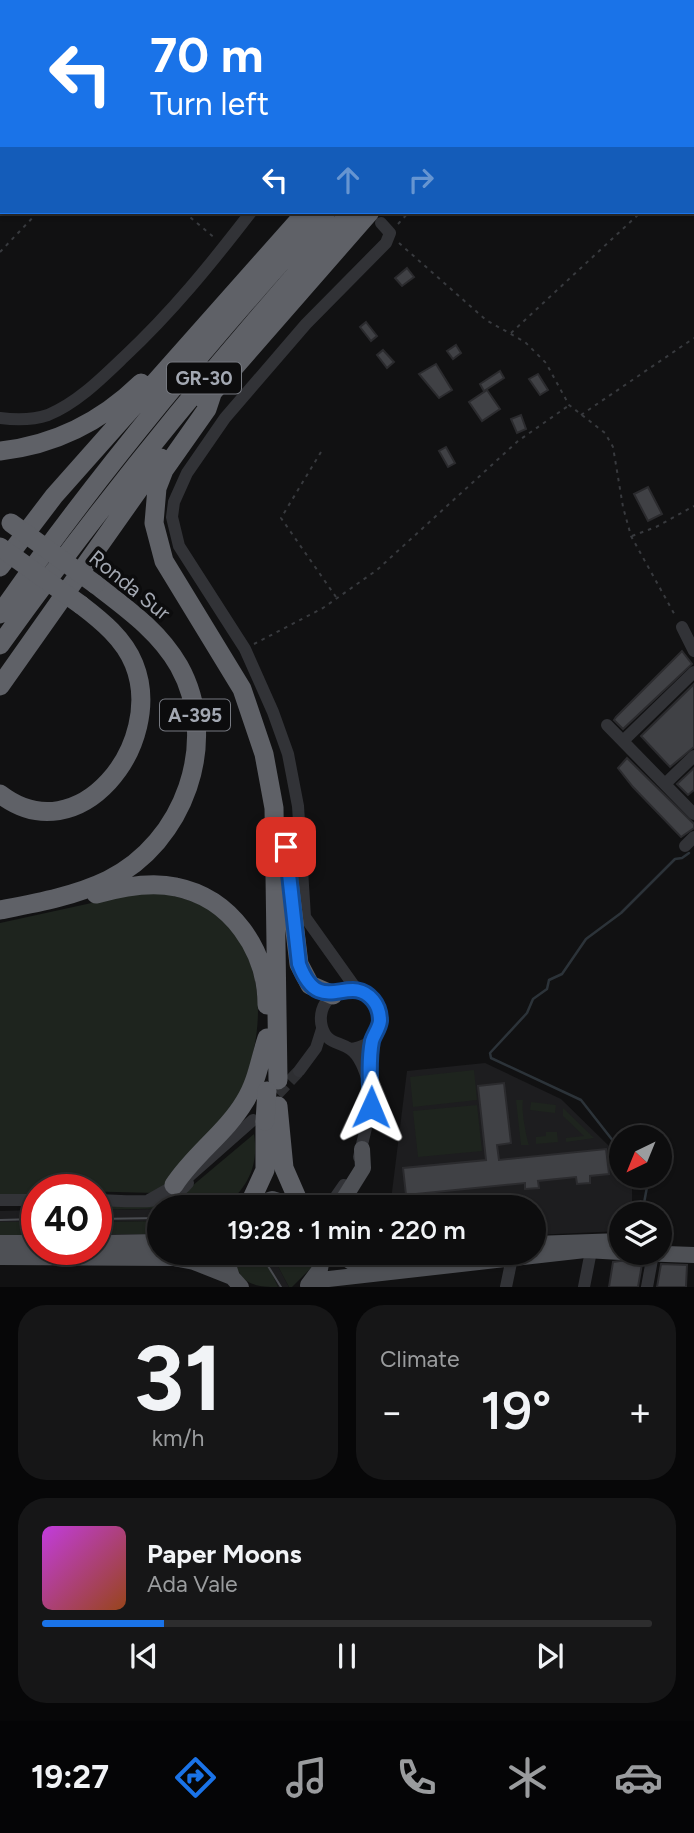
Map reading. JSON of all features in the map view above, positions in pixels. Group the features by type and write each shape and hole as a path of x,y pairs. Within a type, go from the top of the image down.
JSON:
{"highway":[{"path":"0,567 54,496 304,214"},
{"name":"GR-30","path":"0,614 52,541 187,369 324,214"},
{"name":"GR-30","path":"0,645 88,524 209,372 349,214"},
{"path":"0,686 111,533 156,465 213,391 380,223"},
{"path":"0,451 57,439 105,415 180,344 204,326"},
{"path":"213,391 207,409 164,470 157,488 154,523 164,561 243,689 264,754 274,808 286,847 299,964 310,985 335,993"},
{"name":"Ronda Sur","path":"5,520 95,584 139,619 165,645 185,677 196,718 193,771 181,806 154,846 132,865 108,880 40,902"},
{"path":"0,547 81,605 110,630 134,662 142,698 138,734 131,750 112,779 86,799 57,810 29,808 0,794"},
{"path":"251,1195 262,1179 268,1104 274,808"},
{"path":"0,910 144,885 174,886 198,893 216,904 247,934 257,954 267,996 268,1104 284,1168 296,1195"},
{"path":"174,1185 196,1154 229,1123 246,1100 267,1038"}],"main road":[{"path":"340,1195 363,1168 362,1149"},
{"path":"546,1244 609,1241"},
{"path":"112,1242 147,1242"},
{"path":"0,1243 21,1243"},
{"path":"672,1244 694,1245"},
{"path":"546,1255 609,1252"},
{"path":"672,1254 694,1255"},
{"path":"0,1257 173,1258 194,1262 237,1282"},
{"path":"229,1265 237,1282"},
{"path":"308,1285 321,1265"},
{"path":"308,1285 459,1265"}],"street":[{"path":"0,418 17,420 45,416 69,404 100,381 171,313 249,214"},
{"path":"330,952 334,965 335,993 322,1010 322,1029 316,1048 299,1071 345,1048 358,1048 372,1039 378,1030 379,1010 374,1001 357,990 330,952 305,917 298,806 288,754 274,712 245,649 179,546 172,517 177,494 187,473 225,418 306,324 377,255 380,223"},
{"path":"682,627 694,651"},
{"path":"623,741 694,672"},
{"path":"607,725 694,814"},
{"path":"665,784 694,756"},
{"path":"335,993 357,990"},
{"path":"322,1029 345,1048 364,1069 370,1087"},
{"path":"362,1149 371,1107 372,1039"},
{"path":"175,1195 268,1104"},
{"path":"161,1195 203,1166"},
{"path":"0,1200 21,1200"},
{"path":"112,1200 147,1200"},
{"path":"584,1287 591,1251"},
{"path":"506,1287 511,1265"},
{"path":"647,1287 651,1265"}],"path":[{"path":"0,252 36,214"},
{"path":"186,214 225,246"},
{"path":"404,214 380,223 468,305 525,342 546,363 569,405 606,433 613,447 631,536 682,627"},
{"path":"510,334 639,214"},
{"path":"580,415 694,338"},
{"path":"245,649 337,598 411,540 518,441 569,405"},
{"path":"321,452 281,518 337,598"},
{"path":"631,536 656,527 694,506"}],"shaded area":[{"path":"151,890 213,911 234,933 245,950 252,969 258,1010 253,1051 240,1098 214,1134 168,1183 155,1193 112,1192 112,1174 21,1174 21,1194 0,1194 0,923"},
{"path":"485,1063 561,1099 609,1146 609,1188 632,1188 632,1202 609,1202 609,1232 546,1234 546,1195 392,1195 407,1071"},
{"path":"474,1070 477,1100 413,1107 410,1077"},
{"path":"516,1100 523,1100 523,1116 529,1145 521,1145"},
{"path":"531,1102 556,1105 555,1113 530,1110"},
{"path":"477,1105 482,1151 418,1157 413,1111"},
{"path":"563,1108 594,1138 566,1142 566,1138 584,1136 563,1116"},
{"path":"546,1132 557,1132 558,1142 536,1144 536,1137 546,1136"},
{"path":"254,1134 253,1166 246,1183 236,1195 181,1195"},
{"path":"112,1206 147,1206 147,1209 112,1210"},
{"path":"147,1209 147,1221 112,1222 112,1210"},
{"path":"21,1210 21,1222 0,1222 0,1211"},
{"path":"147,1221 147,1234 112,1234 112,1222"},
{"path":"0,1222 21,1222 21,1235 0,1235"},
{"path":"236,1265 267,1265 278,1287 253,1284 238,1271"},
{"path":"267,1265 277,1265 289,1287 278,1287"},
{"path":"277,1265 313,1265 292,1287 289,1287"}],"building":[{"path":"407,268 414,277 402,286 395,278"},
{"path":"366,322 377,336 371,341 360,327"},
{"path":"456,345 461,353 453,359 447,351"},
{"path":"383,350 394,362 387,368 377,355"},
{"path":"436,364 452,390 439,398 419,374"},
{"path":"500,371 504,378 484,391 480,384"},
{"path":"538,374 548,390 540,395 529,379"},
{"path":"487,390 500,409 482,421 469,402"},
{"path":"521,415 526,429 517,433 511,419"},
{"path":"446,447 455,463 448,467 439,451"},
{"path":"648,487 662,514 648,521 634,494"},
{"path":"682,651 692,664 623,729 614,720 616,717"},
{"path":"694,684 694,747 670,767 641,736"},
{"path":"627,758 694,824 694,828 681,837 633,787 618,768"},
{"path":"694,768 694,790 688,795 677,784"},
{"path":"504,1083 511,1143 497,1145 499,1160 606,1149 609,1174 590,1176 590,1183 577,1184 576,1177 538,1181 539,1188 525,1189 525,1183 406,1195 403,1168 486,1160 478,1086"},
{"path":"613,1265 642,1265 638,1287 609,1287"},
{"path":"661,1265 687,1265 686,1287 657,1287"}],"waterway":[{"path":"609,1136 581,1100 491,1058 490,1053 527,1013 533,999 547,989 549,980 562,974 586,939 621,913 675,859 689,853"},
{"path":"644,1202 647,1188"}],"tunnel":[{"path":"265,1107 299,1071"}],"tram line":[{"path":"112,1219 147,1218"},
{"path":"0,1220 21,1219"},
{"path":"267,1265 281,1287"}],"route":[{"path":"286,847 299,964 306,979 317,990 333,995 347,989 357,990 374,1001 379,1010 378,1030 372,1039 371,1107"}]}
